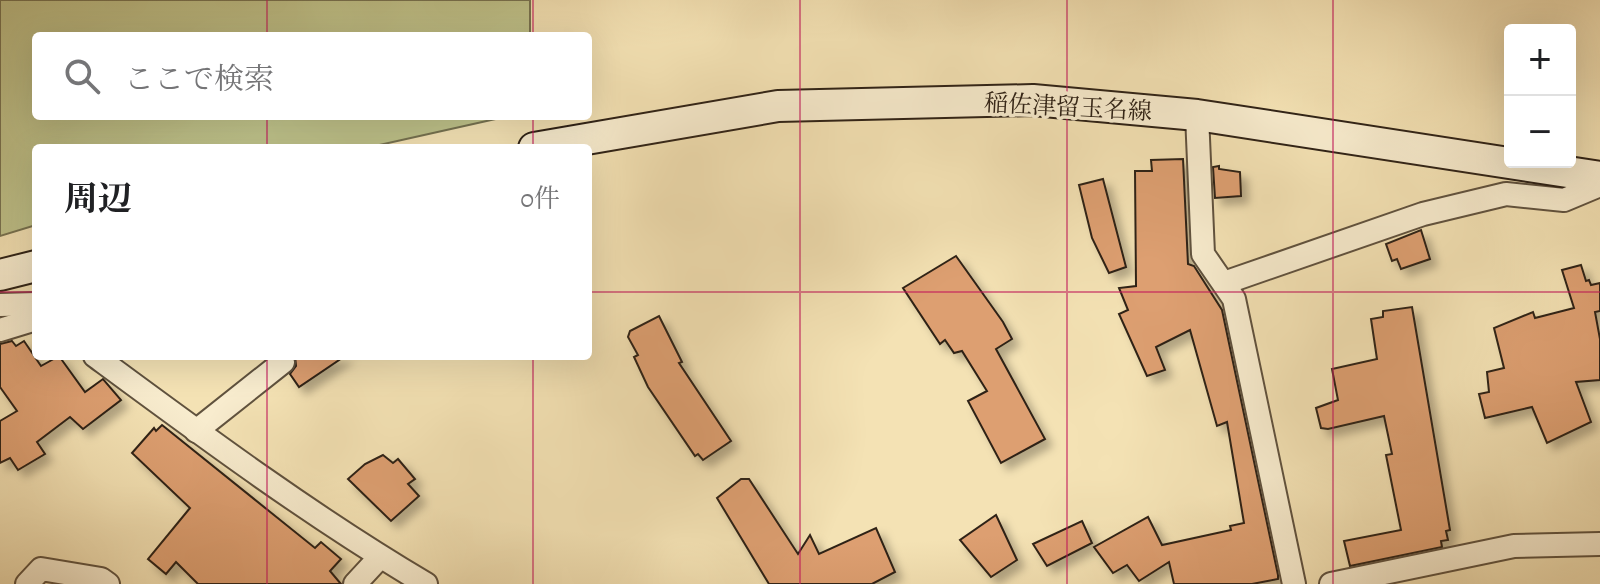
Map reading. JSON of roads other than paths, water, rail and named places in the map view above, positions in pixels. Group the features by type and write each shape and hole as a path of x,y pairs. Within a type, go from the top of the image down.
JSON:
{"main road":[{"name":"稲佐津留玉名線","path":"557,144 778,106 1033,100 1197,115 1600,177"},
{"path":"0,275 32,267"}],"street":[{"path":"1197,115 1203,254 1234,299 1294,584"},
{"path":"1224,283 1423,214 1506,194 1564,200 1600,185"},
{"path":"0,305 32,304"},
{"path":"0,330 32,320"},
{"path":"100,360 196,431 380,557 426,584"},
{"path":"196,431 283,362"},
{"path":"1331,584 1514,546 1600,544"},
{"path":"355,584 380,557"},
{"path":"27,584 41,569 101,579 108,584"}]}
